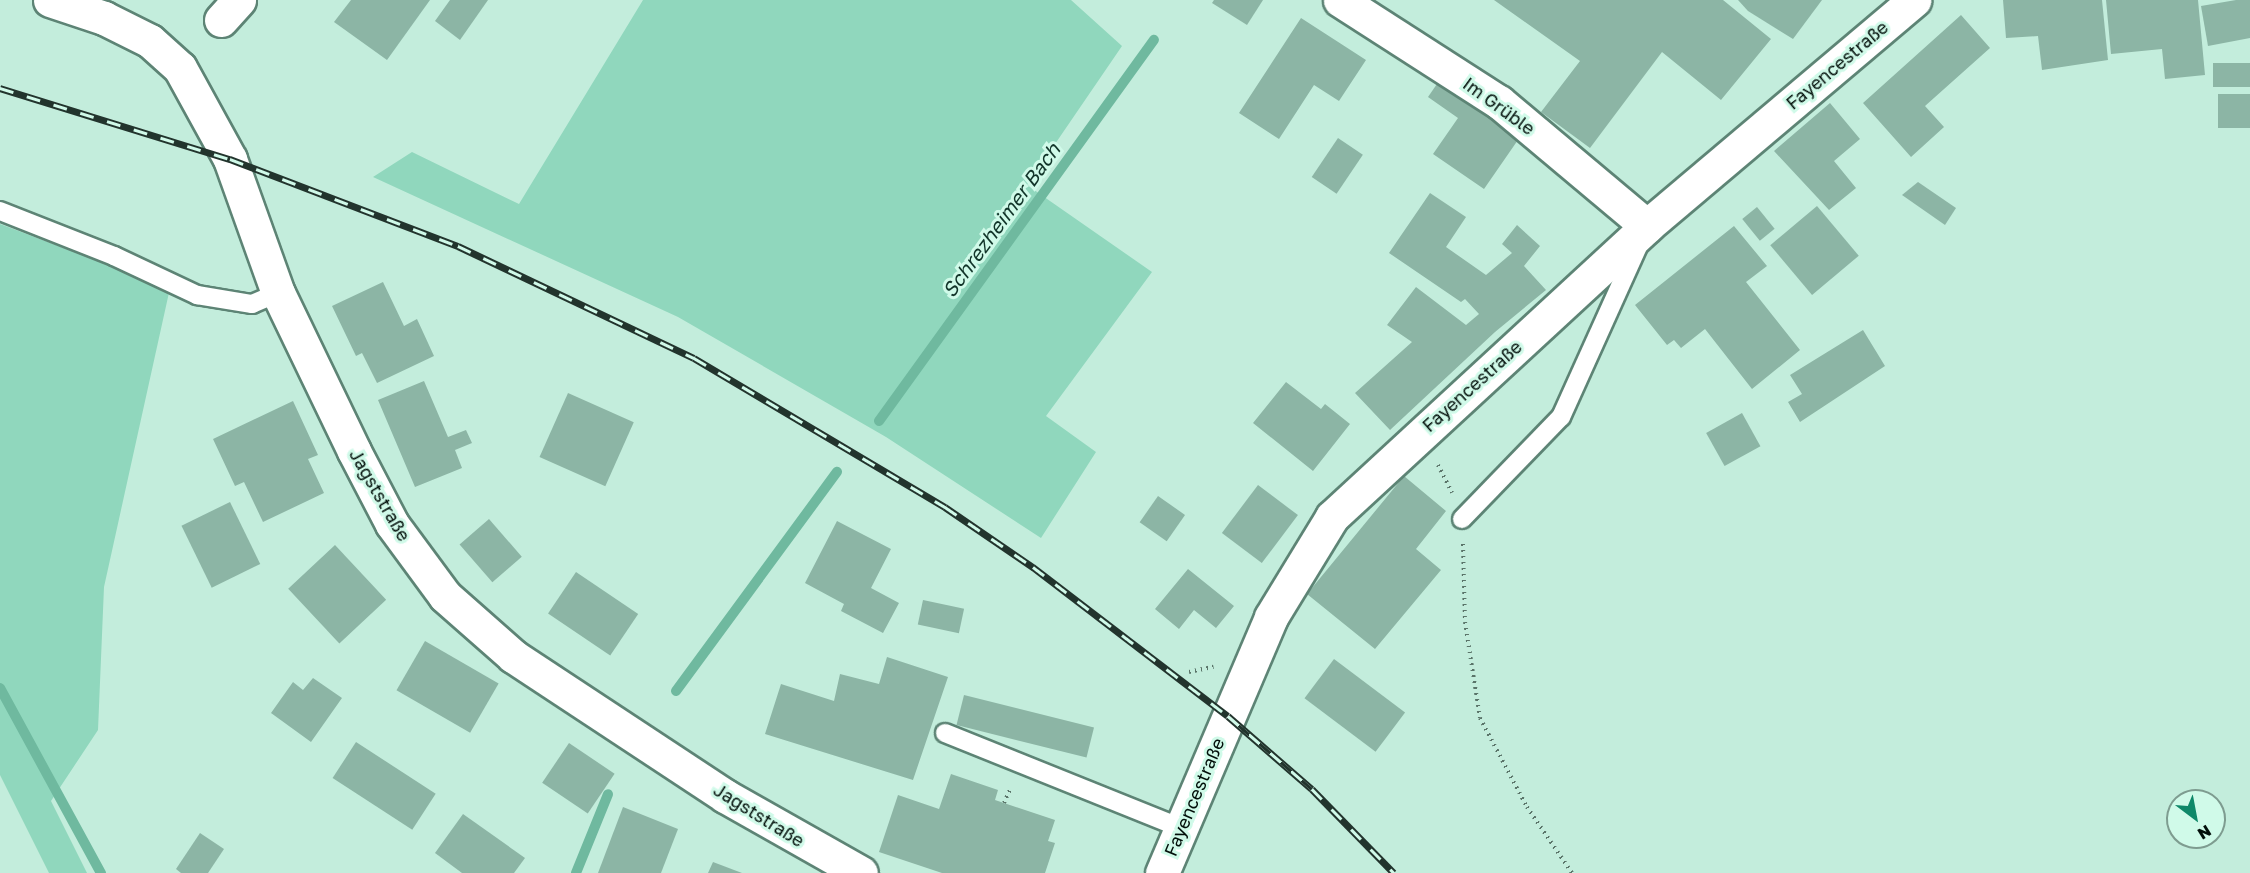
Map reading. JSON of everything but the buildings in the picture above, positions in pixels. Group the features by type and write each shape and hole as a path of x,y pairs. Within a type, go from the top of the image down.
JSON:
{"street":[{"name":"Jagststraße","path":"50,0 104,18 150,41 180,68 230,159 278,293 392,524 445,596 513,656 726,796 861,873"},
{"name":"Im Grüble","path":"1340,0 1499,102 1647,226"},
{"name":"Fayencestraße","path":"1162,873 1271,617 1332,517 1417,435 1647,226 1914,0"}],"lane":[{"path":"0,211 114,256 197,295 252,304 278,293"},
{"path":"1462,519 1561,417 1647,226"},
{"path":"945,733 1181,828"}],"path":[{"path":"1417,435 1447,478 1462,519 1465,622 1480,718 1527,807 1572,873"},
{"path":"1189,672 1218,665"}],"green space":[{"path":"643,0 1071,0 1122,46 1027,185 1152,272 1046,416 1096,452 1041,538 886,437 678,317 373,177 412,152 519,204"},
{"path":"0,224 170,288 104,587 98,730 51,801 87,873 49,873 0,775"}],"waterway":[{"name":"Schrezheimer Bach","path":"879,421 1154,40"},
{"name":"Schrezheimer Bach","path":"676,691 837,472"},
{"path":"0,688 101,873"},
{"name":"Schrezheimer Bach","path":"576,873 608,794"}],"railway":[{"path":"0,88 230,159 458,246 694,358 945,507 1033,567 1228,716 1312,789 1394,873"}]}
